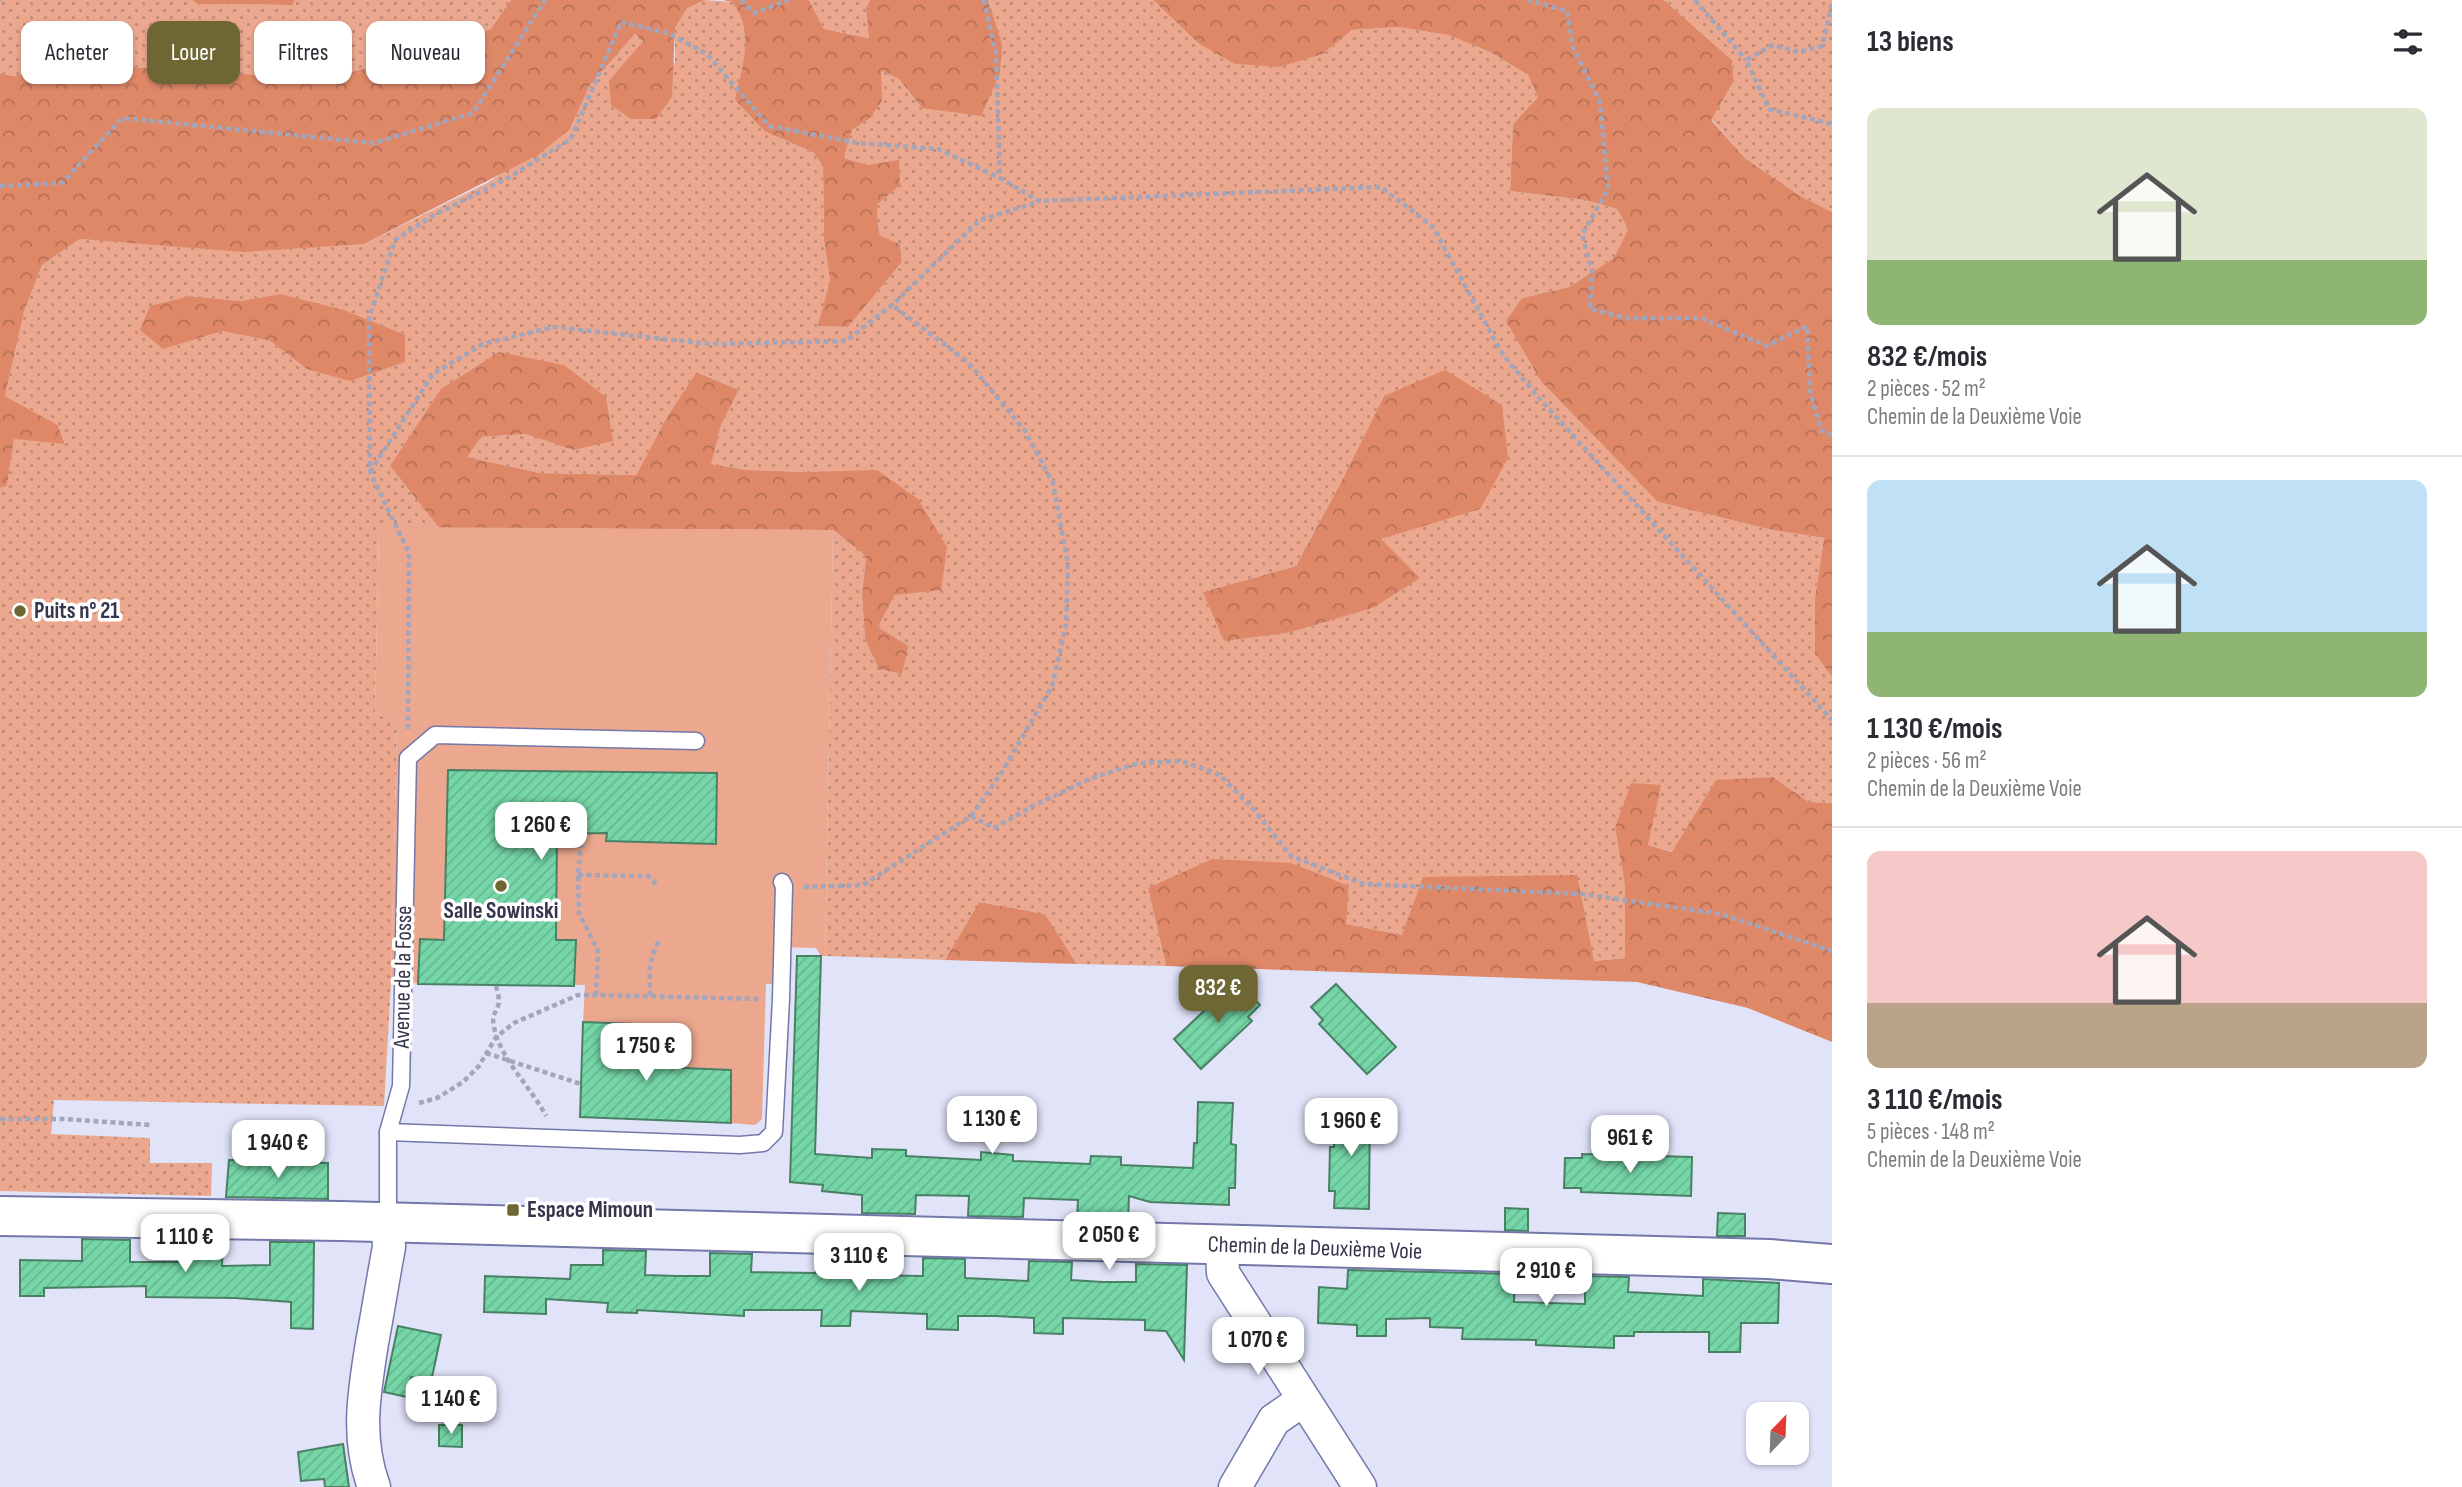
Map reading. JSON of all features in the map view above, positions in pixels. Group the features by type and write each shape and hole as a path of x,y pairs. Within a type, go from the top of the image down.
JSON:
{"street":[{"name":"Chemin de la Deuxième Voie","path":"0,1216 388,1222 1769,1259 1832,1264"},
{"name":"Avenue de la Fosse","path":"374,1487 367,1469 362,1437 362,1402 389,1247 388,1222"},
{"path":"1222,1245 1223,1273 1360,1487"},
{"path":"1235,1487 1274,1420 1303,1400"}],"lane":[{"path":"408,758 435,735 696,741"},
{"name":"Avenue de la Fosse","path":"388,1222 388,1132 401,1086 408,758"},
{"path":"388,1132 740,1145 763,1143 774,1132 781,999 783,884"}],"path":[{"path":"0,186 62,183 122,118 374,144 473,113 545,0"},
{"path":"741,0 754,13 789,0"},
{"path":"984,0 996,54 1000,178"},
{"path":"1527,0 1567,11 1573,47 1600,102 1608,189 1581,235 1592,270 1590,309 1628,318 1701,318 1767,346 1807,326 1810,391 1821,430 1832,435"},
{"path":"1695,0 1746,60 1769,109 1832,124"},
{"path":"1746,60 1773,45 1798,52 1822,46 1832,4"},
{"path":"408,758 409,553 370,472 369,317 395,240 434,215 508,178 571,139 621,22 667,33 707,54 769,126 858,143 938,149 1000,178 1038,201"},
{"path":"370,472 433,374 483,344 553,327 711,344 846,341 892,305 980,220 1038,201 1381,187 1433,227 1503,355 1539,398 1832,720"},
{"path":"783,884 834,888 863,885 971,816 1002,772 1052,686 1066,625 1068,564 1053,483 1025,431 969,363 892,305"},
{"path":"971,816 994,828 1032,806 1092,778 1139,763 1182,761 1220,775 1254,810 1291,856 1363,884 1582,894 1721,914 1832,951"},
{"path":"582,834 578,875 579,913 598,951 596,995"},
{"path":"578,875 648,876 658,886"},
{"path":"650,996 650,958 659,940"},
{"path":"496,986 499,1002 493,1013 496,1037 537,1097 547,1117 572,1124 573,1140"},
{"path":"396,1109 437,1098 463,1082 479,1066 496,1037 514,1023 578,995 781,999"},
{"path":"486,1053 581,1084"},
{"path":"0,1119 64,1119 150,1125"}],"shaded area":[{"path":"0,0 192,0 197,4 293,5 295,0 511,0 492,29 485,32 485,21 366,21 366,68 352,72 352,21 254,21 254,75 240,74 240,21 147,21 147,68 133,67 133,21 21,21 21,75 0,73"},
{"path":"705,0 732,2 739,13 745,37 736,101 764,131 814,153 823,166 824,241 830,280 819,326 848,327 902,262 900,244 879,235 877,205 900,185 868,165 844,158 852,130 869,119 880,69 899,79 922,108 991,7 988,0 1153,0 1198,43 1323,54 1352,30 1398,27 1448,35 1490,52 1528,75 1538,97 1513,124 1510,191 1585,200 1617,209 1628,229 1614,258 1569,287 1522,298 1658,502 1772,530 1824,538 1815,597 1815,654 1832,677 1832,803 1809,802 1773,777 1716,781 1673,852 1648,845 1615,828 1625,886 1625,958 1594,961 1402,935 1345,924 1349,886 1148,888 1166,966 1077,964 1045,914 979,902 945,960 825,956 833,530 866,556 862,595 865,639 902,674 909,646 878,627 895,595 807,472 747,470 710,464 721,425 739,390 698,372 668,415 636,475 540,473 466,457 480,437 525,434 573,450 564,365 390,466 439,528 379,528 375,712 397,724 391,983 384,1106 54,1100 51,1134 150,1138 150,1163 212,1163 211,1196 0,1191 0,488 7,486 14,438 65,443 58,425 5,396 24,312 42,265 80,239 364,244 487,183 570,129 590,85 635,34 643,41 629,58 675,63 675,28 687,7","holes":["280,294 307,369 270,341 222,331 190,296 240,301","1384,396 1413,529 1380,539 1419,578 1373,608 1292,632 1203,592 1296,566"]},
{"path":"809,0 870,0 866,8 870,38 824,29"},
{"path":"1664,0 1832,0 1832,212 1799,195 1746,159 1711,119 1734,81 1732,60"},
{"path":"379,527 833,530 825,956 821,956 816,948 774,947 773,984 766,984 762,1119 755,1125 731,1123 730,1070 636,1066 637,1024 583,1022 585,985 391,983 397,724 375,712"}],"green space":[{"path":"192,0 295,0 293,5 197,4"},
{"path":"511,0 705,0 687,8 675,28 672,97 656,119 631,119 611,105 609,81 643,41 635,34 590,85 570,129 538,155 364,244 244,252 80,239 42,265 24,312 5,396 58,425 65,444 14,439 7,486 0,488 0,73 21,75 21,84 133,84 133,67 147,68 147,84 240,84 240,74 254,75 254,84 352,84 352,72 366,68 366,84 485,84 485,31 491,29"},
{"path":"723,0 809,0 824,29 869,38 866,8 870,0 988,0 1002,44 1000,73 981,116 922,108 899,79 881,70 882,101 869,119 852,130 844,158 868,165 899,160 900,185 877,205 879,235 900,244 902,262 848,327 818,326 830,280 824,241 823,166 814,153 764,131 735,100 745,37 739,13 732,2"},
{"path":"1153,0 1664,0 1732,60 1734,81 1711,120 1746,159 1799,195 1832,212 1832,677 1815,654 1815,597 1824,538 1772,530 1658,502 1541,381 1506,321 1522,298 1569,287 1614,258 1628,229 1617,209 1585,200 1510,191 1513,124 1538,97 1528,75 1490,52 1448,35 1398,27 1352,30 1323,54 1279,67 1235,64 1198,43"},
{"path":"280,294 344,310 405,335 405,362 350,381 307,369 270,341 222,331 163,349 140,330 150,306 190,296 240,301"},
{"path":"499,352 564,365 606,397 613,441 573,450 525,434 481,437 467,457 540,473 636,475 668,415 697,372 739,390 721,425 711,464 747,470 877,470 918,499 947,547 941,590 895,595 878,627 909,646 902,674 879,669 865,639 862,595 866,556 833,530 439,528 390,466 441,389"},
{"path":"1445,370 1502,405 1508,458 1480,509 1381,539 1420,578 1373,608 1292,632 1224,641 1203,592 1296,566 1384,396"},
{"path":"1773,777 1809,802 1832,803 1832,1042 1748,1008 1637,982 1166,966 1148,888 1212,859 1291,863 1349,886 1346,924 1402,935 1423,877 1577,875 1594,961 1625,958 1625,886 1615,828 1631,783 1661,785 1648,845 1672,852 1716,780"},
{"path":"979,902 1045,914 1077,964 945,960"}],"building":[{"name":"Salle Sowinski","path":"448,770 717,773 716,844 606,841 607,833 557,834 556,940 576,940 574,986 418,984 420,939 444,940"},
{"path":"797,956 821,956 815,1154 872,1158 872,1149 906,1150 906,1156 981,1160 981,1152 1013,1155 1013,1161 1090,1164 1091,1156 1121,1157 1121,1165 1193,1168 1194,1143 1197,1143 1198,1102 1233,1103 1231,1144 1236,1145 1235,1188 1229,1188 1229,1205 1150,1202 1129,1196 1128,1220 1077,1219 1078,1200 1024,1198 1023,1217 968,1216 969,1196 916,1195 915,1214 862,1213 862,1195 822,1191 823,1185 790,1182"},
{"path":"1237,980 1260,1005 1248,1017 1252,1021 1201,1069 1174,1039"},
{"path":"1336,984 1396,1047 1367,1074 1319,1024 1323,1020 1311,1007"},
{"path":"583,1022 637,1024 636,1066 731,1070 731,1123 580,1117"},
{"path":"1335,1106 1370,1106 1369,1209 1334,1208 1335,1191 1329,1191 1330,1147 1334,1147"},
{"path":"1582,1154 1692,1157 1691,1196 1581,1192 1581,1188 1564,1188 1565,1158 1582,1158"},
{"path":"229,1160 328,1163 328,1199 226,1197"},
{"path":"1505,1208 1528,1209 1528,1231 1505,1230"},
{"path":"1718,1213 1745,1214 1745,1236 1717,1236"},
{"path":"82,1239 130,1240 130,1262 180,1262 181,1241 223,1241 222,1266 270,1265 270,1242 314,1242 313,1329 291,1328 291,1302 146,1297 146,1286 44,1288 44,1296 20,1296 20,1260 82,1261"},
{"path":"603,1250 646,1251 645,1275 677,1276 710,1276 710,1253 752,1254 751,1272 816,1273 816,1256 859,1257 858,1275 923,1276 923,1258 965,1259 965,1278 1028,1281 1029,1261 1072,1262 1071,1280 1103,1282 1136,1282 1136,1264 1187,1265 1184,1360 1166,1331 1145,1330 1145,1320 1063,1318 1063,1334 1034,1333 1034,1318 996,1316 958,1316 958,1330 927,1329 927,1314 851,1311 850,1326 821,1326 822,1310 744,1310 744,1316 637,1310 637,1313 607,1312 608,1303 546,1299 546,1314 484,1312 485,1276 570,1279 571,1265 603,1265"},
{"path":"1348,1270 1515,1274 1514,1302 1585,1304 1585,1276 1629,1277 1628,1292 1703,1296 1703,1279 1779,1283 1778,1323 1741,1323 1740,1352 1709,1352 1709,1332 1634,1332 1634,1336 1614,1336 1614,1348 1536,1345 1536,1340 1462,1339 1463,1328 1430,1327 1430,1318 1386,1319 1386,1336 1357,1336 1357,1325 1318,1323 1319,1287 1347,1289"},
{"path":"398,1326 441,1335 431,1382 411,1377 407,1397 384,1392"},
{"path":"439,1425 462,1425 462,1447 439,1446"},
{"path":"343,1444 349,1487 325,1487 324,1479 301,1481 298,1452"}],"place":[{"name":"Puits n° 21","path":"20,611"},
{"name":"Salle Sowinski","path":"501,886"},
{"name":"Espace Mimoun","path":"513,1210"}]}
